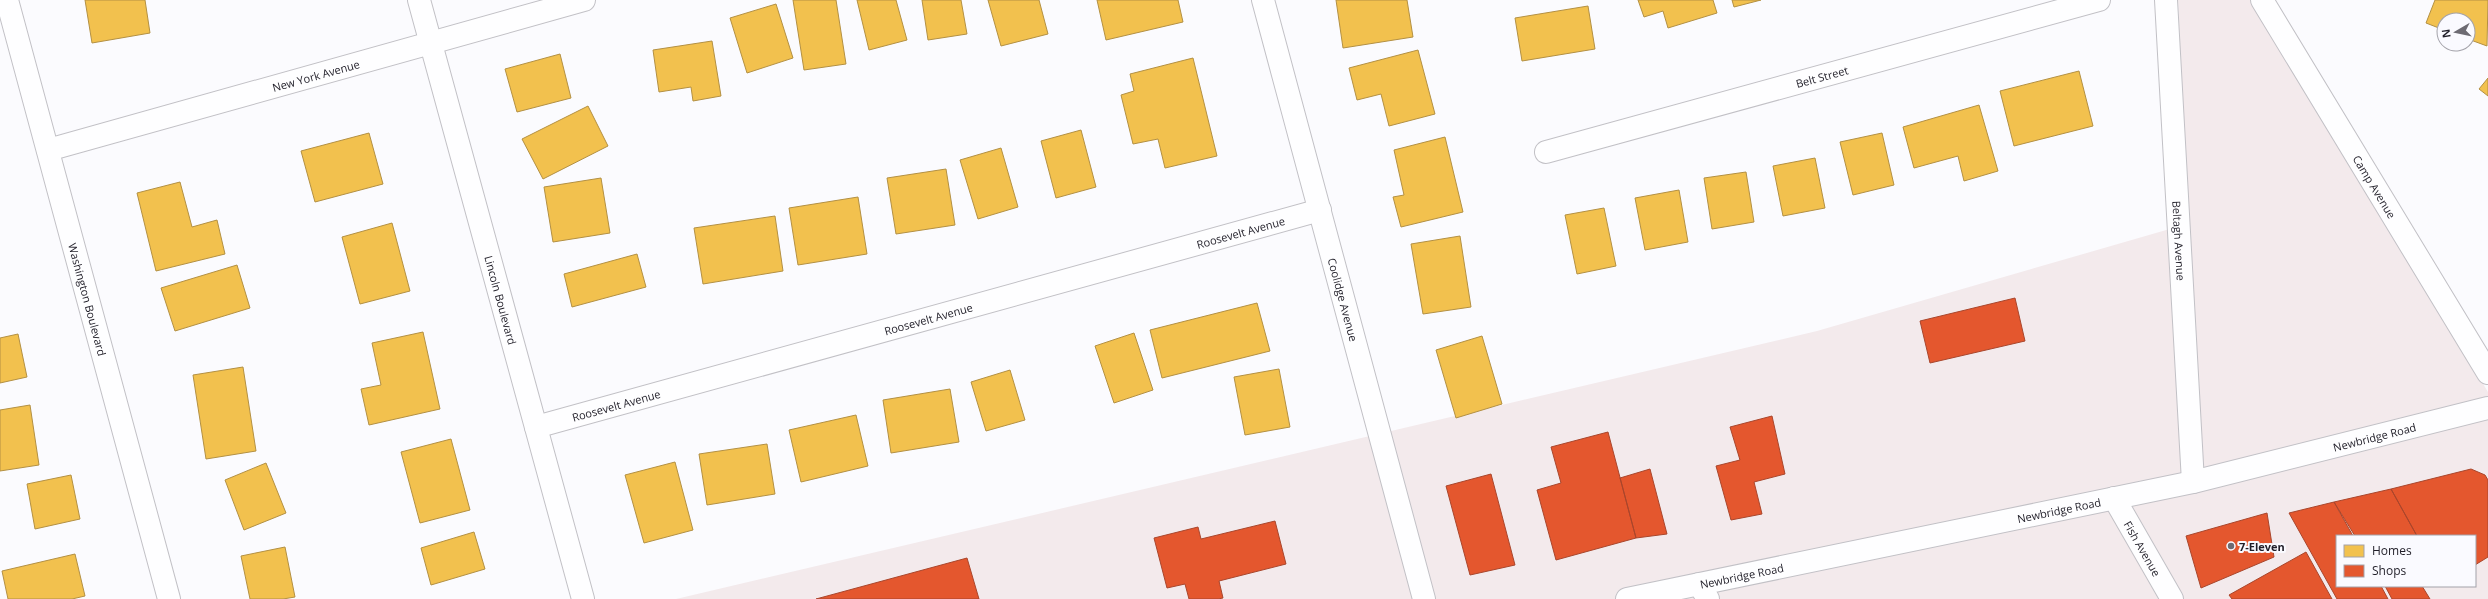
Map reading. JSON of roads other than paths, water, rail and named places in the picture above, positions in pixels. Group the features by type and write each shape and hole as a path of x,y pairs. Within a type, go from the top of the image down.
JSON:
{"street":[{"name":"Washington Boulevard","path":"7,0 169,599"},
{"name":"Lincoln Boulevard","path":"419,0 583,599"},
{"name":"New York Avenue","path":"48,150 584,0"},
{"name":"Coolidge Avenue","path":"1263,0 1424,599"},
{"name":"Belt Street","path":"1546,152 2099,0"},
{"name":"Beltagh Avenue","path":"2166,0 2193,482"},
{"name":"Camp Avenue","path":"2262,0 2488,372"},
{"name":"Roosevelt Avenue","path":"536,427 1320,210"},
{"name":"Newbridge Road","path":"1627,599 1704,591 2114,498 2193,482 2488,408"},
{"name":"Fish Avenue","path":"2114,498 2172,599"}],"place":[{"name":"7-Eleven","path":"2231,546"}]}
